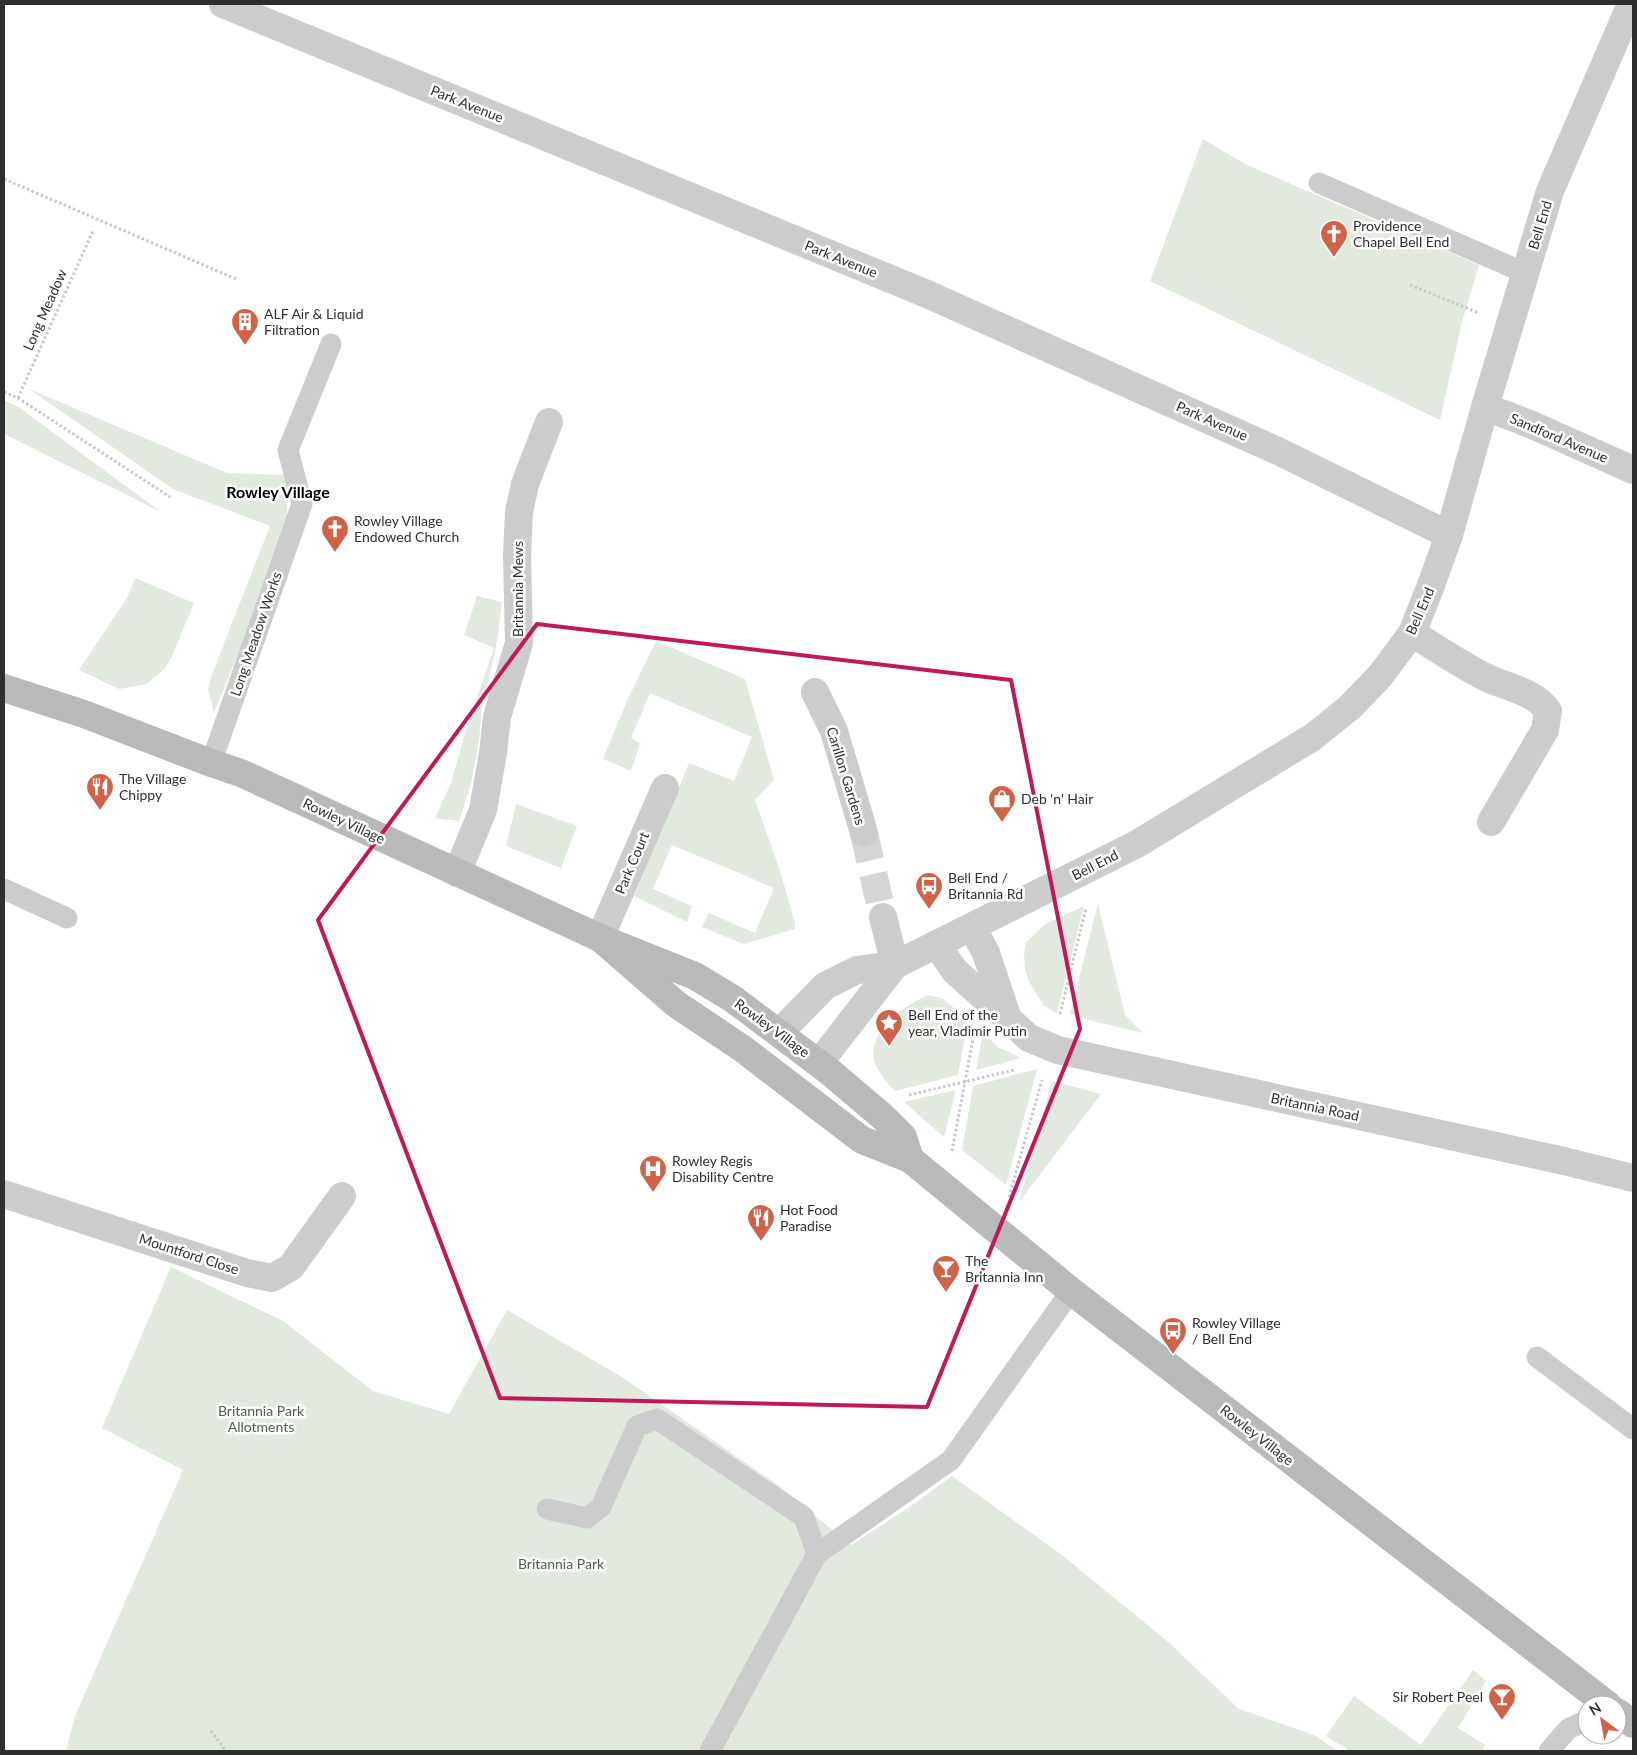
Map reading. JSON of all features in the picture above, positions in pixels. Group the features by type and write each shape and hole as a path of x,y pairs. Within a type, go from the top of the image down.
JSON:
{"main road":[{"name":"Rowley Village","path":"4,671 84,714"},
{"name":"Rowley Village","path":"4,688 84,714 241,773 600,938 695,976 733,999 779,1033"},
{"name":"Rowley Village","path":"600,938 676,1004 743,1049 805,1074 883,1117 903,1137 910,1160"},
{"path":"779,1033 778,1053 805,1074"},
{"name":"Rowley Village","path":"805,1074 834,1097 837,1121 862,1140 910,1160 1071,1291 1595,1695"}],"street":[{"name":"Park Avenue","path":"224,4 927,294 1280,452 1449,535"},
{"name":"Bell End","path":"779,1033 824,986 857,970 895,965 1136,844 1313,738 1350,707 1380,676 1412,633 1449,535 1485,407 1550,192 1631,4"},
{"name":"Sandford Avenue","path":"1485,407 1530,424 1633,470"},
{"name":"Britannia Mews","path":"457,873 483,810 497,717 519,643 517,556 519,512 525,484 549,422"},
{"path":"1412,633 1486,677 1535,699 1543,704 1548,711 1545,730 1491,822"},
{"name":"Carillon Gardens","path":"815,692 834,731 864,834"},
{"name":"Park Court","path":"600,938 665,788"},
{"path":"883,917 895,965"},
{"name":"Britannia Road","path":"972,927 986,953 1007,1016"},
{"name":"Britannia Road","path":"936,944 955,970 1029,1038 1050,1054 1067,1052 1555,1159 1633,1178"},
{"name":"Bell End","path":"805,1074 895,965"},
{"name":"Mountford Close","path":"4,1194 247,1273 272,1278 291,1267 342,1196"}],"lane":[{"path":"1319,183 1525,273"},
{"name":"Long Meadow Works","path":"211,763 302,504 288,450 331,344"},
{"path":"4,889 67,918"},
{"path":"710,1751 817,1554 951,1460 1071,1291"},
{"path":"1537,1357 1633,1429"},
{"path":"547,1509 587,1518 601,1507 637,1426 657,1419 804,1517 817,1554"},
{"path":"1549,1751 1568,1729 1577,1725"}],"path":[{"path":"4,179 236,279"},
{"name":"Long Meadow","path":"18,398 93,231"},
{"path":"1410,285 1510,325"},
{"path":"4,392 18,398 170,496"},
{"path":"1008,1201 1050,1054 1097,864"},
{"path":"951,1154 976,1028"},
{"path":"900,1096 965,1082 1050,1054"},
{"path":"211,1731 226,1751"}],"highlighted area":[{"path":"537,624 1011,680 1080,1029 927,1407 500,1398 318,920"}],"green space":[{"path":"1203,139 1245,164 1479,265 1462,322 1440,420 1150,281"},
{"path":"29,389 227,473 288,475 287,517 279,553 214,713 208,690 211,677 270,526 173,489"},
{"path":"4,400 17,406 161,512 4,434"},
{"path":"135,578 194,603 166,667 147,684 119,689 79,670 127,598"},
{"path":"477,596 502,602 496,648 482,705 479,741 471,784 459,821 435,818 451,783 465,733 494,648 464,635"},
{"path":"656,641 745,679 774,780 755,800 781,874 795,929 744,944 702,927 709,913 755,933 774,888 672,845 653,889 692,906 687,922 634,896 689,763 734,781 752,737 650,693 631,738 640,743 631,771 603,759 627,701"},
{"path":"516,804 577,826 561,868 506,846"},
{"path":"1098,904 1125,1015 1143,1033 1070,1014"},
{"path":"1084,906 1057,1013 1044,1006 1029,982 1025,969 1024,955 1026,942 1047,923"},
{"path":"928,995 942,998 968,1020 958,1075 895,1091 876,1066 873,1055 875,1044 880,1033 897,1014"},
{"path":"983,1033 998,1047 1021,1058 976,1070"},
{"path":"1037,1069 1006,1185 962,1150 973,1086"},
{"path":"1052,1081 1101,1094 1019,1202"},
{"path":"956,1090 944,1137 904,1102"},
{"name":"Britannia Park","path":"171,1267 283,1321 373,1391 449,1414 507,1310 622,1377 775,1483 851,1545 911,1506 952,1476 1062,1555 1167,1641 1239,1709 1314,1735 1338,1751 66,1751 75,1716 183,1470 102,1428"},
{"path":"1473,1670 1486,1681 1458,1728 1485,1745 1482,1751 1350,1751 1326,1736 1354,1696 1421,1745"}],"tunnel":[{"path":"864,833 883,917"}],"place":[{"name":"Providence Chapel Bell End","path":"1334,258"},
{"name":"ALF Air & Liquid Filtration","path":"245,346"},
{"name":"Rowley Village Endowed Church","path":"335,553"},
{"name":"The Village Chippy","path":"100,811"},
{"name":"Deb 'n' Hair","path":"1002,823"},
{"name":"Bell End / Britannia Rd","path":"929,910"},
{"name":"Bell End of the year, Vladimir Putin","path":"889,1047"},
{"name":"Rowley Regis Disability Centre","path":"653,1193"},
{"name":"Hot Food Paradise","path":"761,1242"},
{"name":"The Britannia Inn","path":"946,1293"},
{"name":"Rowley Village / Bell End","path":"1173,1355"},
{"name":"Sir Robert Peel","path":"1502,1721"}],"district":[{"name":"Rowley Village","path":"278,492"}],"park label":[{"name":"Britannia Park Allotments","path":"261,1419"}]}
